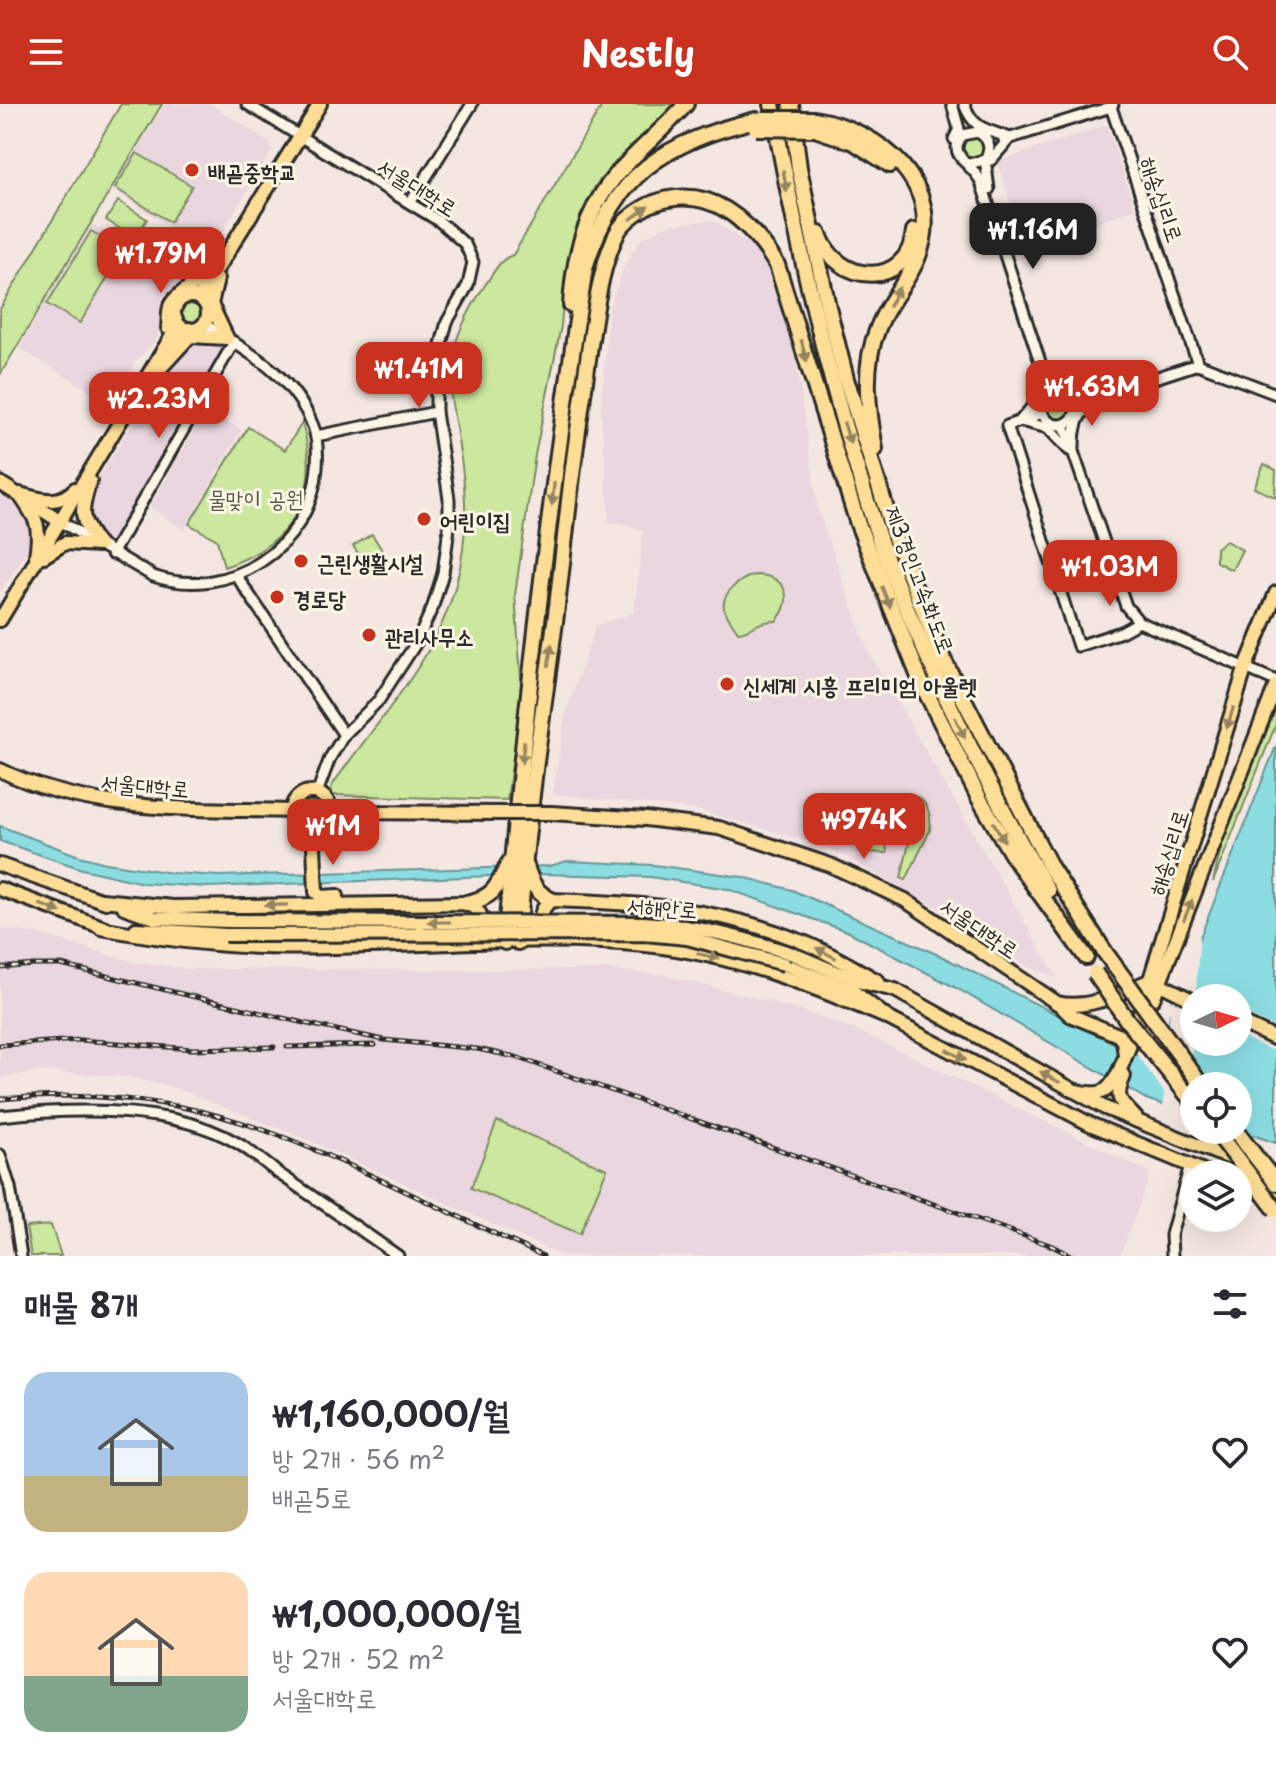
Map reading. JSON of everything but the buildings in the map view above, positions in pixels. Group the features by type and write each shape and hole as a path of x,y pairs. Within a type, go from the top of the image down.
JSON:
{"highway":[{"path":"512,942 566,394 573,271 582,235 595,205 615,177 686,104"},
{"name":"제3경인고속화도로","path":"772,104 790,206 817,324 880,543 928,659 976,762 1095,973 1127,1020 1180,1086"},
{"name":"제3경인고속화도로","path":"791,104 799,168 846,379 894,535 941,655 1051,868 1104,951 1192,1072"},
{"path":"566,394 585,268 594,238 609,208 631,180 668,152 710,131 756,124 829,121 866,135 895,156 911,176 925,224 917,258 877,329 867,373 870,420 894,535"},
{"path":"567,517 573,417 586,307 591,268 601,240 626,196 673,159 714,139 756,124"},
{"path":"799,168 824,249 839,265 862,274 876,274 898,264 906,256 913,240 916,213 904,181 886,160 814,124"},
{"path":"516,885 596,306 606,264 618,230 644,207 670,197 695,198 718,205 737,217 759,236 777,265 858,524 921,682 979,798 1014,858 1086,957"},
{"path":"466,903 479,901 516,885 551,900"},
{"path":"1226,1144 1276,1210"},
{"path":"1246,1144 1276,1183"}],"main road":[{"path":"199,298 320,104"},
{"path":"222,261 211,304 231,340"},
{"path":"155,369 173,301 222,261"},
{"path":"0,620 155,369 173,334 175,308 181,299 199,298 207,309 204,324 182,333 155,369"},
{"path":"176,319 189,329"},
{"path":"155,369 190,336 231,340"},
{"path":"19,494 46,501 59,500 87,479"},
{"path":"87,479 81,511 88,531 99,545"},
{"path":"0,483 61,522"},
{"path":"19,494 39,528 35,563"},
{"path":"35,563 65,543 99,545"},
{"name":"해송십리로","path":"1141,1123 1120,1100 1118,1089 1136,1048 1245,669 1276,593"},
{"name":"해송십리로","path":"1075,1091 1103,1092 1110,1087 1276,683"},
{"name":"서울대학로","path":"0,770 47,788 95,800 184,809 291,811 296,824 302,828 311,830 321,827"},
{"path":"291,811 297,797 307,792 317,793 327,800 330,812 312,838 316,890 322,897 343,896 398,903"},
{"name":"서울대학로","path":"330,812 551,813 646,819 719,828 830,865 905,900 1057,1003 1070,1015 1118,1035 1123,1041 1125,1055"},
{"path":"312,845 330,825 372,812"},
{"name":"서해안로","path":"0,864 155,918 658,923 687,925 739,937 854,992 888,1018 1090,1124 1180,1161"},
{"name":"서해안로","path":"0,889 101,928 225,935 645,934 687,938 789,959 895,990 1105,1108 1276,1174"},
{"path":"102,900 173,907 466,903 479,910 482,918 477,939 467,943"},
{"path":"552,942 545,937 541,916 543,906 551,900 637,903 688,909 744,920 804,942 895,990"},
{"path":"101,928 156,939 264,947 512,942 643,945 754,967 822,990 888,1018"},
{"path":"1057,1003 1073,1007 1155,981 1180,994"},
{"path":"1252,1028 1276,1039"},
{"path":"1252,1190 1276,1198"}],"street":[{"name":"서울대학로","path":"247,104 457,235 471,253 473,262 468,285 454,308 436,363 436,412 449,507 448,543 439,590 418,640 379,700 344,735 330,758 317,793"},
{"path":"410,203 472,104"},
{"path":"958,104 967,121 989,145 985,159 989,199"},
{"path":"958,104 961,137"},
{"path":"958,104 980,128 1010,138"},
{"path":"958,104 959,129 952,143 953,156 973,176 989,199"},
{"path":"989,145 1112,105"},
{"name":"해송십리로","path":"1112,105 1198,364"},
{"path":"977,132 967,132 961,137 957,154 978,175 989,199 1043,362 1046,397"},
{"path":"989,199 990,163 1010,138"},
{"path":"969,164 985,159"},
{"path":"61,522 112,554 168,581 211,582 236,575 266,560 301,521 314,488 316,436 309,418 276,371 204,324"},
{"path":"112,554 231,340"},
{"path":"1043,362 1053,381 1071,396 1075,404 1073,418 1064,425 1048,422 1042,413 1042,402 1046,397 1054,391 1062,391"},
{"path":"1043,362 1063,384 1099,396"},
{"path":"1020,421 1040,394 1043,362"},
{"path":"1075,404 1198,364 1276,394"},
{"path":"1074,455 1076,423 1085,408 1099,396"},
{"path":"316,436 436,412"},
{"path":"1042,413 1007,426 1078,646 1121,632 1139,622"},
{"path":"1020,421 1048,428 1074,455"},
{"path":"1064,425 1126,606 1139,622 1276,683"},
{"path":"236,575 344,735"},
{"path":"0,1116 111,1111 192,1125 238,1143 398,1256"},
{"path":"0,1155 10,1187 21,1256"},
{"path":"1172,1256 1171,1235 1180,1202"}],"shaded area":[{"name":"배곧중학교","path":"165,104 211,104 270,143 272,151 209,253 112,189"},
{"path":"1107,125 1135,209 1025,246 997,162"},
{"path":"712,220 750,245 776,278 790,321 818,510 868,651 1057,978 1023,964 935,906 827,847 698,810 553,794 565,716 596,625 634,613 643,530 609,522 601,408 609,309 625,264 641,239 669,225"},
{"path":"92,224 185,280 162,298 158,337 135,362 121,398 108,401 19,348"},
{"path":"210,336 229,346 111,543 82,527 80,507 184,344"},
{"path":"207,408 241,430 184,530 150,507"},
{"path":"0,495 27,513 36,537 0,593"},
{"path":"0,928 40,934 133,962 189,969 610,970 664,975 830,1020 1151,1173 1120,1256 562,1256 318,1144 173,1087 126,1077 41,1071 0,1078"}],"green space":[{"path":"121,104 162,104 0,375 0,309"},
{"path":"603,104 679,104 631,146 595,186 576,228 565,275 561,326 535,455 515,595 520,708 507,800 333,795 333,784 404,689 435,639 456,584 465,532 465,498 450,371 460,331 497,267 513,255"},
{"path":"973,138 980,141 983,148 980,155 973,158 966,155 963,148 966,141"},
{"path":"137,153 192,186 170,222 115,188"},
{"path":"118,201 147,219 135,238 106,220"},
{"path":"167,229 202,251 188,274 153,252"},
{"path":"91,231 124,251 80,323 47,304"},
{"path":"187,304 195,304 200,313 198,320 187,322 182,317 182,309"},
{"path":"1059,397 1067,400 1070,408 1067,416 1059,419 1051,416 1048,408 1051,400"},
{"name":"물맞이 공원","path":"302,423 308,449 308,472 305,494 297,513 285,530 268,545 224,567 217,540 189,524 248,427 285,450"},
{"path":"1264,464 1276,470 1275,497 1254,488"},
{"path":"372,534 382,550 364,562 353,546"},
{"path":"1226,541 1242,550 1232,570 1216,562 1216,548"},
{"path":"755,575 780,583 786,597 785,604 776,621 738,632 726,614 724,602 734,587"},
{"path":"1276,698 1276,724 1213,882 1225,830"},
{"path":"907,795 919,798 926,806 930,830 906,880 901,878 909,843 886,809"},
{"path":"307,802 315,802 320,811 318,818 307,820 302,815 302,807"},
{"path":"882,817 890,834 886,839 887,853 862,852 856,826"},
{"path":"497,1121 607,1169 580,1234 471,1188"},
{"path":"51,1225 61,1256 31,1256 26,1227"}],"water":[{"path":"1276,746 1276,1143 1252,1135 1252,1072 1180,1072 1180,1110 1146,1099 958,989 849,932 728,889 650,877 542,874 208,887 143,883 82,869 0,841 0,826 79,856 173,873 219,876 550,866 567,861 654,865 743,877 792,890 943,957 1151,1062 1170,1013 1180,1007 1180,1056 1252,1056 1252,984 1186,984 1183,980"}],"pier":[{"path":"1200,928 1196,984 1180,984 1179,979"},
{"path":"1180,1002 1180,1056 1192,1056 1204,1072 1180,1072 1180,1114 1163,1109 1164,1092 1132,1048 1149,1057 1165,1021 1169,1025 1170,1006"},
{"path":"1252,1017 1276,1028 1276,1052 1252,1041"}],"railway":[{"path":"0,968 61,965 384,1040 477,1049 516,1057 1050,1245 1072,1256"},
{"path":"0,1045 80,1040 192,1049 274,1047"},
{"path":"287,1047 375,1045"},
{"path":"0,1099 44,1096 110,1098 176,1106 233,1120 341,1162 543,1256"}],"place":[{"name":"배곧중학교","path":"192,170"},
{"name":"어린이집","path":"424,519"},
{"name":"근린생활시설","path":"301,561"},
{"name":"경로당","path":"277,597"},
{"name":"관리사무소","path":"369,635"},
{"name":"신세계 시흥 프리미엄 아울렛","path":"727,684"}]}
